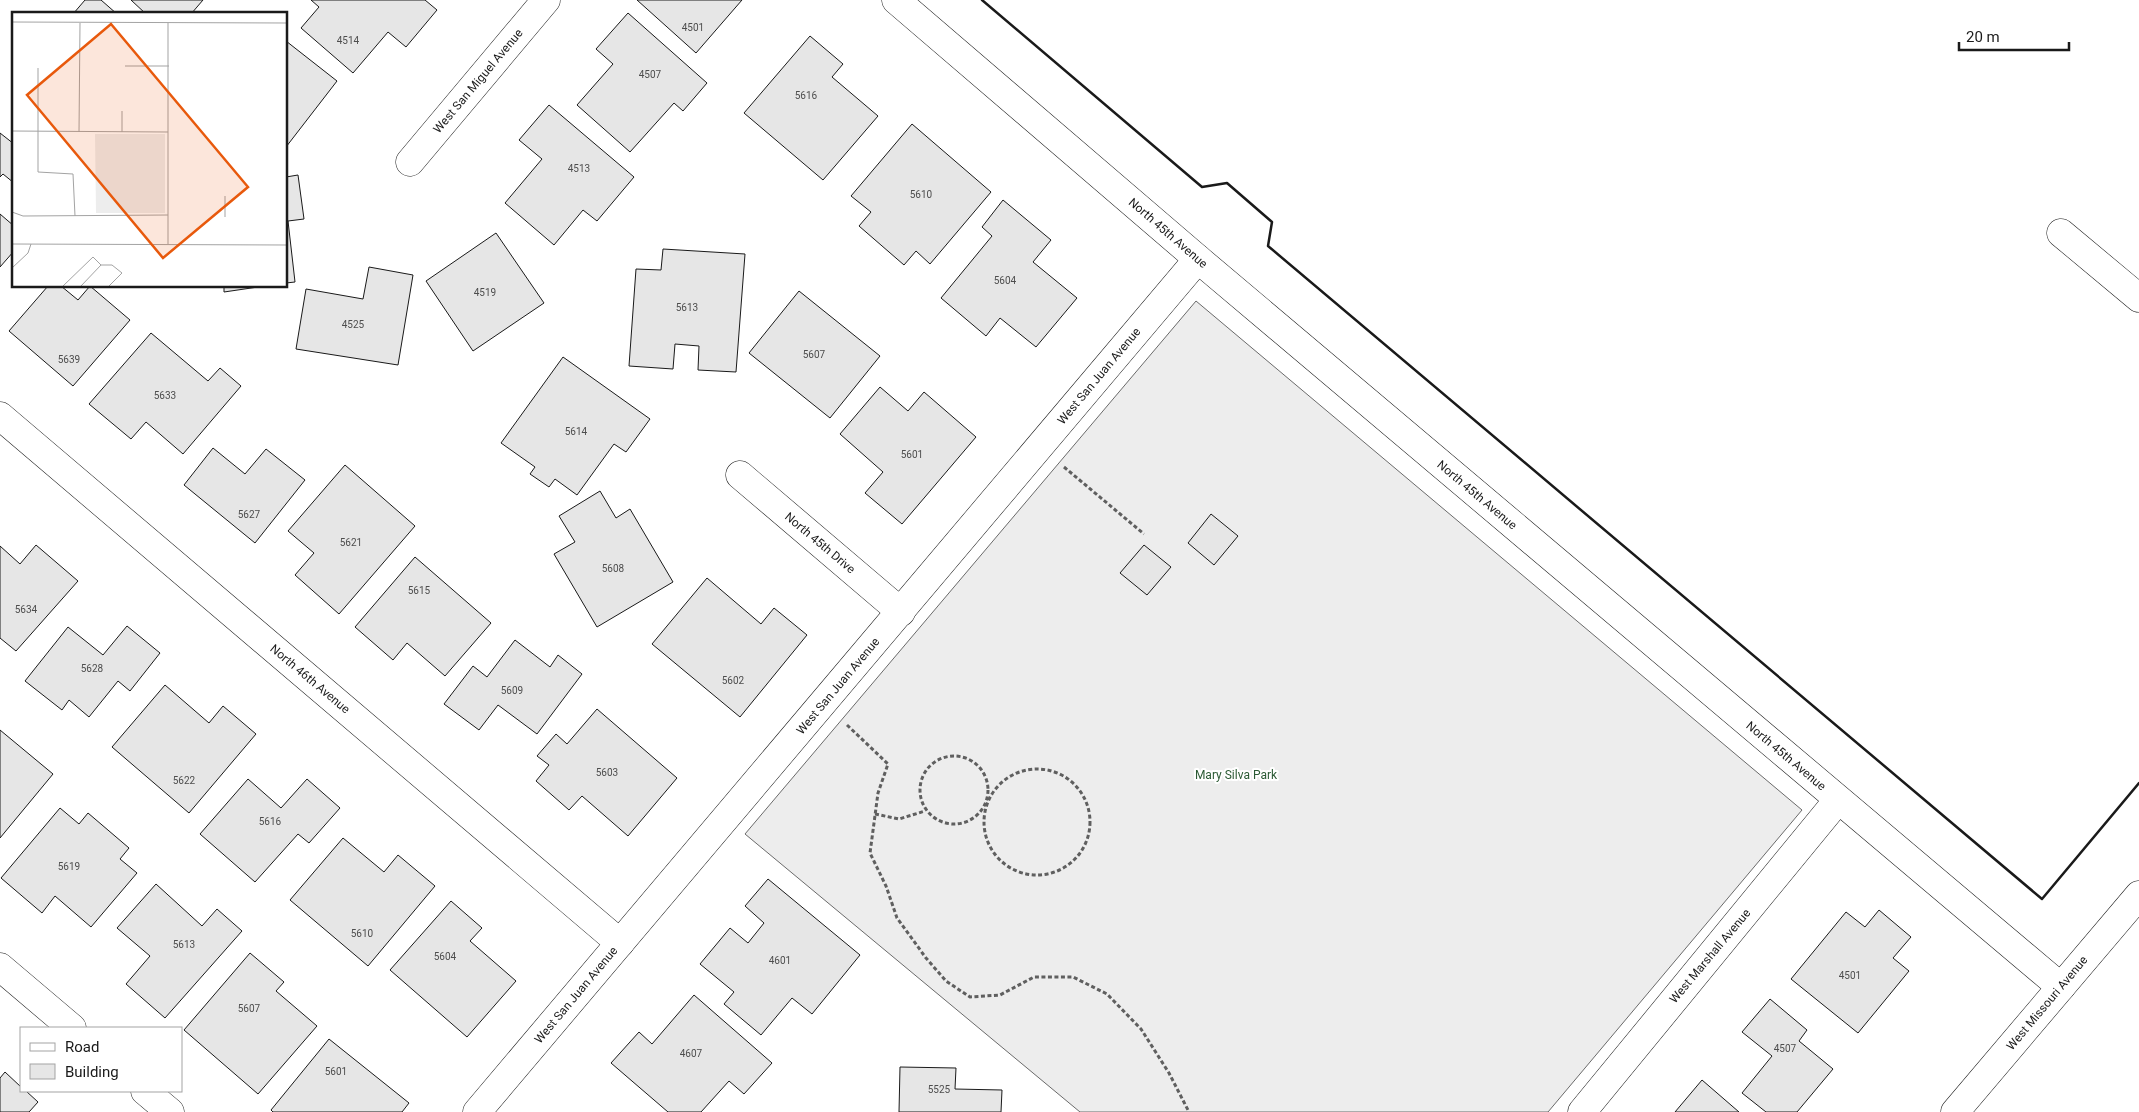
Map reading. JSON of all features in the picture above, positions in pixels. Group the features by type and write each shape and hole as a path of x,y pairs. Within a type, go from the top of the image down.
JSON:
{"street":[{"name":"West San Miguel Avenue","path":"410,162 546,0"},
{"name":"North 45th Avenue","path":"896,0 1198,259 2061,987"},
{"path":"2061,233 2139,298"},
{"name":"West San Juan Avenue","path":"477,1112 1198,259"},
{"name":"North 46th Avenue","path":"0,416 620,943"},
{"name":"North 45th Drive","path":"740,475 900,612"},
{"name":"West Marshall Avenue","path":"1582,1112 1838,800"},
{"name":"West Missouri Avenue","path":"1955,1112 2139,895"},
{"path":"0,967 71,1027"},
{"path":"146,1092 170,1112"}],"path":[{"path":"1040,447 1144,534"},
{"path":"821,705 849,727 888,764 878,793 870,853 886,886 897,918 946,981 970,997 1000,995 1034,977 1072,977 1107,994 1140,1029 1169,1073 1188,1112"},
{"path":"986,805 983,824 987,842 997,858 1012,869 1029,875 1048,874 1066,868 1080,854 1089,837 1091,818 1085,797 1074,782 1058,772 1040,768 1013,773 998,784 986,805 978,815 963,824 951,825 934,819 926,811 919,794 920,782 929,766 947,757 959,756 971,761 979,768 988,785 986,805"},
{"path":"875,814 898,819 926,811"}],"shaded area":[{"name":"Mary Silva Park","path":"1196,301 1802,810 1548,1112 1080,1112 745,834"}],"building":[{"path":"85,0 101,0 115,12 75,12"},
{"path":"131,0 203,0 193,12 144,12"},
{"path":"311,0 425,0 437,10 406,47 388,32 353,73 301,28 319,7"},
{"path":"637,0 742,0 696,53"},
{"path":"628,13 707,83 683,111 674,103 630,152 577,105 613,64 596,49"},
{"path":"810,36 843,64 832,77 878,116 823,180 744,113"},
{"path":"288,43 337,81 288,144"},
{"path":"549,105 634,177 597,221 583,210 554,245 505,203 542,159 519,140"},
{"path":"912,124 991,192 930,264 916,251 904,265 859,226 871,212 851,196"},
{"path":"0,133 12,142 12,181 3,174 0,177"},
{"path":"298,175 304,219 288,221 288,177"},
{"path":"1003,200 1051,240 1033,262 1077,298 1036,347 1000,318 986,336 941,298 992,236 982,227"},
{"path":"0,214 12,224 12,253 0,267"},
{"path":"288,221 295,282 288,283"},
{"path":"496,233 544,303 473,351 426,281"},
{"path":"663,249 745,254 736,372 698,370 699,346 675,344 673,369 629,366 636,269 661,270"},
{"path":"369,267 413,275 398,365 296,349 306,289 363,299"},
{"path":"46,288 63,288 78,300 88,288 92,288 130,320 73,386 9,331"},
{"path":"224,288 251,288 224,292"},
{"path":"799,291 880,356 830,418 749,353"},
{"path":"151,333 208,381 220,368 241,386 183,454 146,422 131,439 89,404"},
{"path":"563,357 650,419 626,452 614,444 577,495 555,479 549,487 530,474 535,467 501,443"},
{"path":"880,387 908,411 924,392 976,437 902,524 865,493 883,472 840,434"},
{"path":"213,448 245,474 266,449 305,480 255,543 184,485"},
{"path":"345,465 415,526 339,614 295,575 314,553 288,531"},
{"path":"600,491 616,518 630,509 673,582 597,627 554,554 575,542 559,516"},
{"path":"1211,514 1238,536 1214,565 1188,543"},
{"path":"36,545 78,581 16,651 0,638 0,546 20,564"},
{"path":"1144,545 1171,567 1147,595 1120,573"},
{"path":"415,557 491,623 445,676 407,643 393,660 355,627"},
{"path":"707,578 761,624 774,608 807,635 740,717 652,644"},
{"path":"127,626 160,653 130,691 118,681 89,717 69,700 62,710 25,681 68,627 103,655"},
{"path":"515,640 550,667 558,655 582,674 537,734 498,705 479,730 444,704 473,666 487,677"},
{"path":"165,685 209,723 223,706 256,734 189,813 112,747"},
{"path":"597,709 677,778 628,836 582,796 569,810 536,781 549,765 537,756 556,734 567,744"},
{"path":"0,730 53,774 0,838"},
{"path":"248,779 281,808 307,779 340,808 309,843 298,834 255,882 200,834"},
{"path":"60,808 79,824 88,813 129,848 120,859 137,873 91,927 55,896 42,913 1,878"},
{"path":"343,838 384,872 398,855 435,886 368,966 290,900"},
{"path":"768,879 860,955 812,1014 792,998 761,1035 724,1004 734,992 700,964 730,928 748,943 764,923 745,906"},
{"path":"156,884 202,926 217,909 242,931 165,1018 126,984 150,956 117,928"},
{"path":"451,901 482,928 470,941 516,981 467,1037 390,970"},
{"path":"1879,910 1911,937 1893,958 1909,971 1858,1033 1791,979 1846,912 1865,927"},
{"path":"250,953 284,982 276,991 317,1026 258,1094 184,1030"},
{"path":"694,995 772,1063 744,1094 729,1081 701,1112 668,1112 611,1063 639,1032 652,1044"},
{"path":"1770,999 1807,1030 1799,1041 1833,1069 1797,1112 1766,1112 1742,1093 1772,1056 1742,1032"},
{"path":"329,1039 409,1103 402,1112 273,1112 271,1110"},
{"path":"900,1067 956,1068 955,1089 1002,1090 1001,1112 899,1112"},
{"path":"5,1072 20,1086 20,1092 27,1092 38,1102 29,1112 0,1112 0,1078"},
{"path":"1702,1080 1739,1112 1675,1112"}],"wall":[{"path":"982,0 1202,187 1227,183 1272,222 1268,246 2042,899 2139,783"}]}
